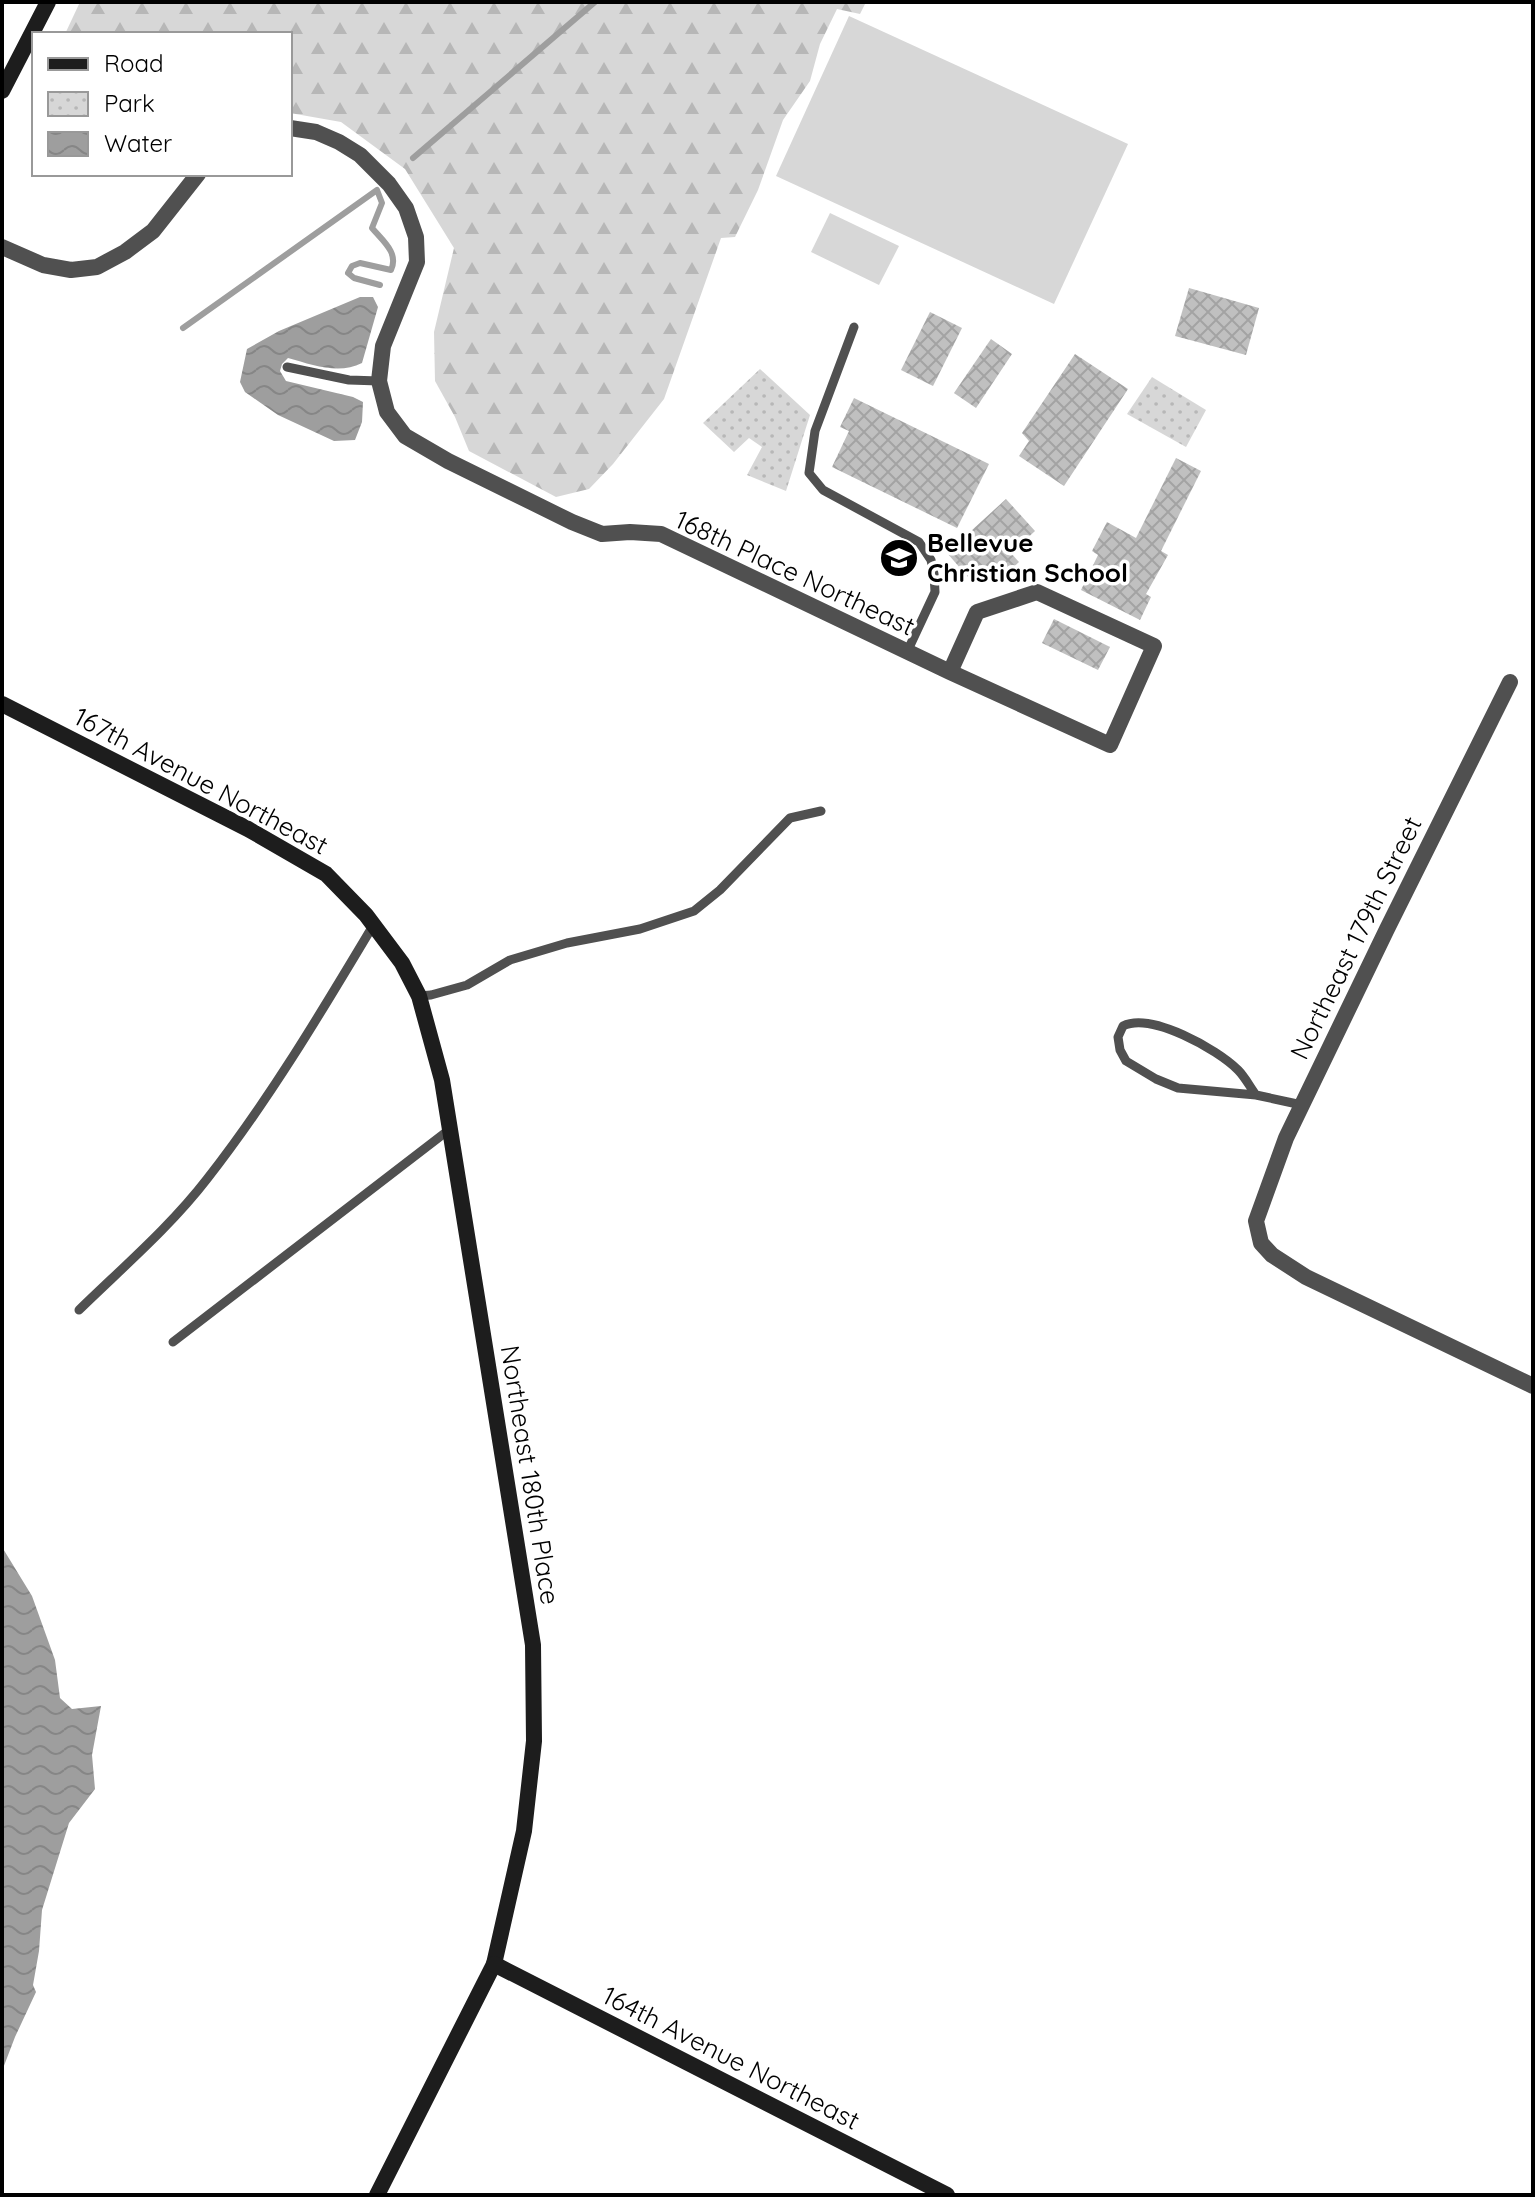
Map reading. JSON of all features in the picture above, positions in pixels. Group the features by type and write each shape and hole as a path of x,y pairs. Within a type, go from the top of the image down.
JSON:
{"street":[{"path":"32,32 48,2"},
{"path":"2,91 32,33"},
{"name":"168th Place Northeast","path":"292,128 316,132 360,155 389,184 406,208 416,237 417,262 383,346 379,381 387,412 405,436 448,461 602,534 661,534 907,652 950,672 1110,745 1154,646 1037,592 977,612 950,672"},
{"path":"2,247 43,265 71,270 97,267 125,252 153,231 196,176"},
{"name":"Northeast 179th Street","path":"1510,682 1286,1138 1256,1221 1261,1243 1272,1255 1306,1277 1533,1386"},
{"name":"167th Avenue Northeast","path":"2,704 248,829 326,874 374,924 402,963 419,996"},
{"name":"Northeast 180th Place","path":"377,2195 494,1964 524,1831 534,1741 533,1645 442,1080 419,996"},
{"name":"164th Avenue Northeast","path":"494,1964 947,2195"}],"lane":[{"path":"854,327 815,431 809,473 823,490 919,542 931,560 935,592 907,652"},
{"path":"287,367 349,380 379,381"},
{"path":"419,996 467,985 510,960 567,943 640,929 694,911 720,890 790,818 821,811"},
{"path":"79,1310 206,1180 251,1119 314,1023 374,924"},
{"path":"1256,1095 1238,1070 1188,1038 1144,1022 1123,1026 1118,1037 1126,1061 1156,1079 1178,1088 1256,1095 1302,1105"},
{"path":"173,1342 450,1129"}],"green space":[{"path":"80,2 866,2 860,14 837,9 820,44 810,81 783,120 758,190 735,237 721,238 664,399 613,464 589,489 556,497 469,451 435,381 434,332 454,248 405,169 341,122 292,113 292,32 66,32"},
{"path":"849,16 1128,144 1054,304 776,176"},
{"path":"830,213 899,246 879,285 811,252"},
{"path":"760,369 810,415 786,491 747,475 762,447 749,438 734,452 703,423"},
{"path":"1152,377 1206,410 1186,447 1127,414"}],"water":[{"path":"360,297 373,297 378,307 362,363 335,369 288,358 280,371 286,381 363,402 362,422 355,440 334,441 278,415 245,392 240,382 247,349 279,331"},
{"path":"2,1547 32,1596 55,1660 60,1698 72,1709 101,1706 92,1755 95,1789 69,1823 42,1910 33,1985 36,1992 2,2071"}],"building":[{"path":"1189,288 1259,308 1246,355 1175,336"},
{"path":"930,312 962,328 933,386 901,370"},
{"path":"991,339 1012,354 976,408 954,393"},
{"path":"1075,354 1128,389 1064,486 1019,456 1029,441 1022,433"},
{"path":"854,398 989,464 957,528 832,467 849,431 840,427"},
{"path":"1176,458 1201,471 1161,551 1168,555 1146,594 1151,597 1140,620 1081,590 1098,555 1092,551 1107,522 1136,538"},
{"path":"1006,499 1035,531 1011,553 1019,562 996,583 990,576 974,584 947,553"},
{"path":"1054,619 1110,647 1098,670 1042,643"}],"waterway":[{"path":"413,158 595,2"},
{"path":"183,328 377,190 382,203 372,228 391,253 391,270 360,263 352,266 348,273 354,278 380,285"}],"place":[{"name":"Bellevue Christian School","path":"899,558"}]}
